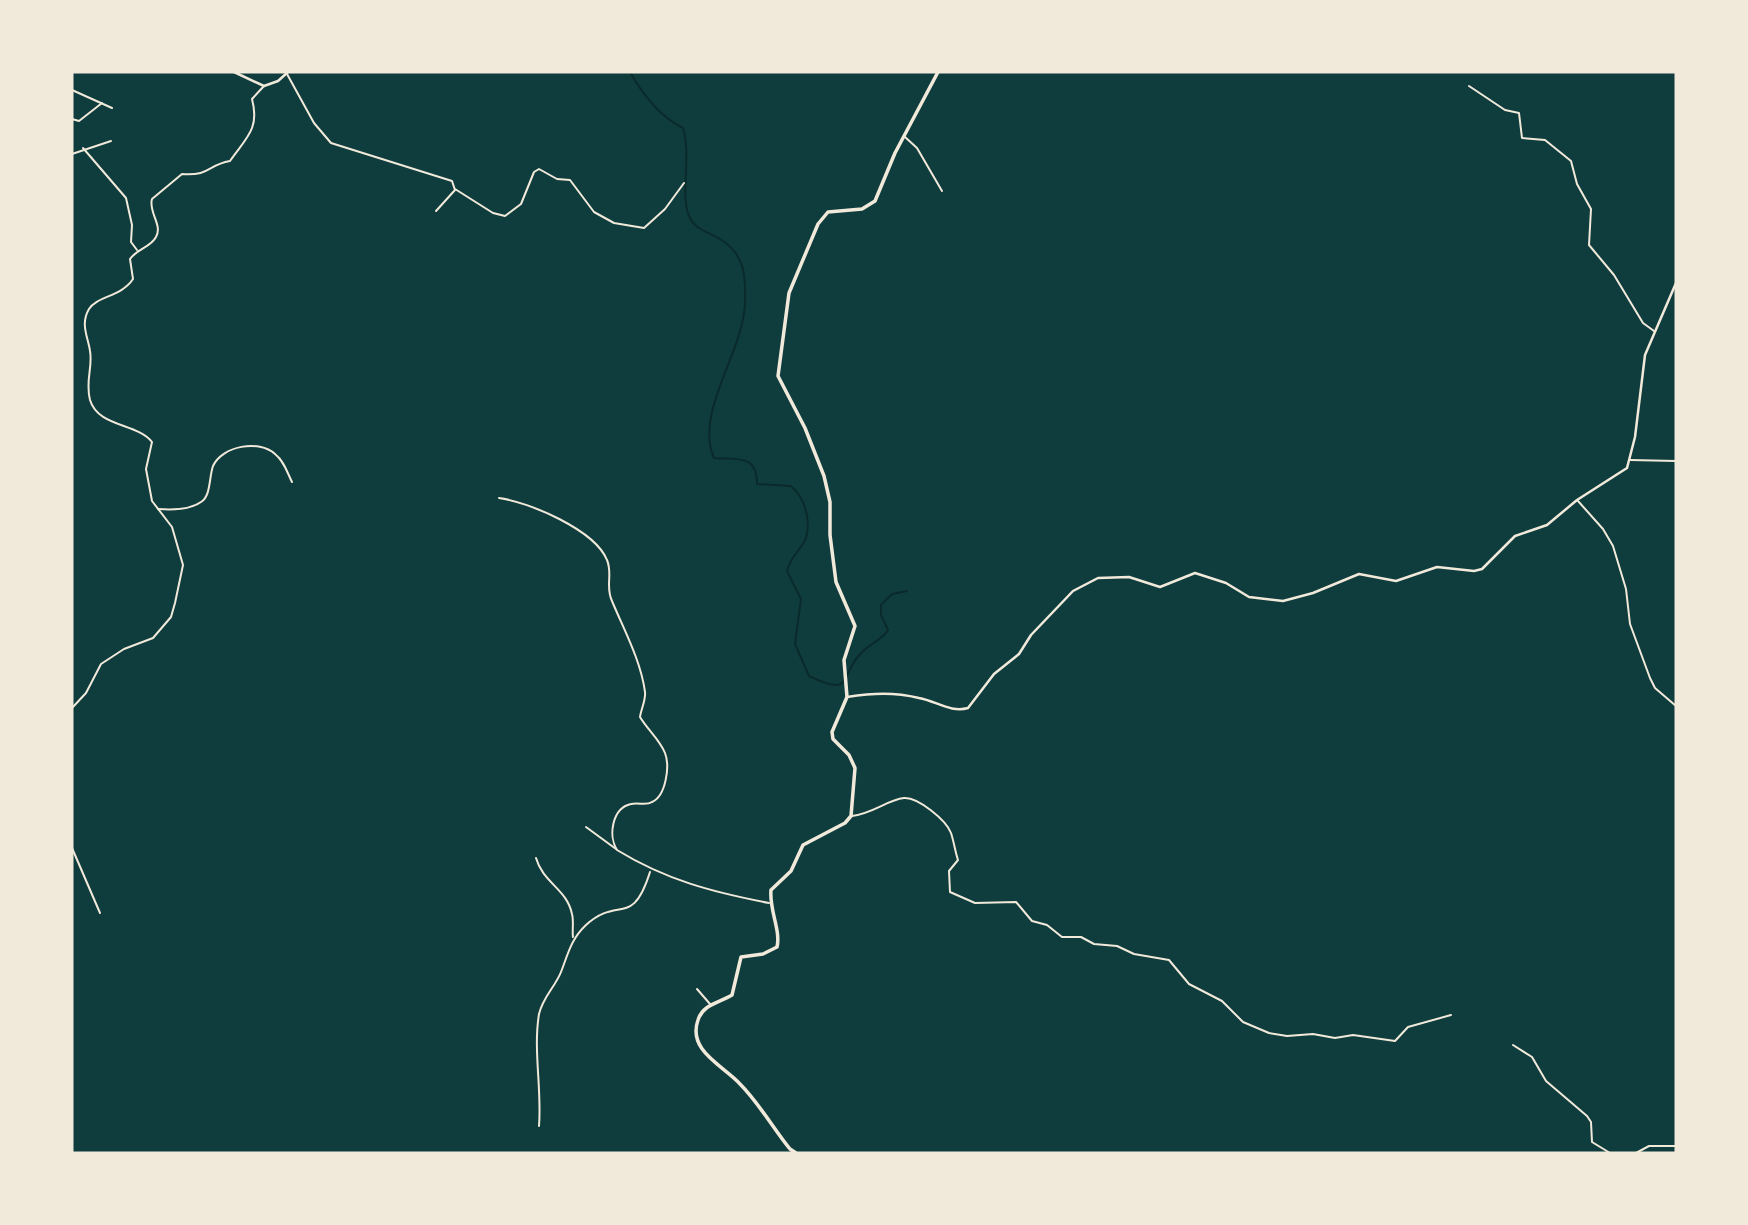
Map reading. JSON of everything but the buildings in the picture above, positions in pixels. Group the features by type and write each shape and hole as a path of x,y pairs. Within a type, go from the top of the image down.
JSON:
{"main road":[{"path":"234,72 264,86 278,81 287,73"},
{"path":"796,1153 790,1149 740,1083 708,1058 700,1044 698,1018 710,1004 732,995 741,957 769,952 777,947 778,936 770,903 771,890 791,871 803,845 845,823 851,816 855,768 849,755 833,739 832,732 847,698 844,660 855,626 836,582 831,548 830,502 824,476 806,429 778,376 780,345 789,293 818,224 828,212 862,209 875,201 938,72"},
{"path":"847,698 886,693 921,698 951,708 968,708 994,674 1018,654 1031,635 1065,599 1098,578 1129,578 1160,587 1195,573 1226,583 1250,597 1283,601 1313,593 1359,574 1396,580 1437,567 1474,571 1482,569 1515,536 1547,526 1577,500 1621,474 1630,460 1645,355 1676,283"}],"street":[{"path":"287,73 314,122 331,143 452,181 455,189 493,213 505,216 521,204 534,172 539,169 557,179 570,180 594,212 614,223 644,228 665,209 684,183"},
{"path":"72,708 86,694 101,664 124,649 153,638 170,617 183,565 172,527 156,509 146,469 152,442 143,434 96,411 86,377 90,351 84,324 88,310 95,303 128,288 133,279 130,259 137,250 149,244 158,232 150,211 152,198 182,174 201,175 219,163 230,162 254,126 257,116 253,99 264,86"},
{"path":"1469,86 1505,110 1519,113 1522,138 1545,140 1570,161 1577,184 1591,209 1589,245 1614,275 1643,323 1655,332"},
{"path":"72,90 112,108"},
{"path":"72,124 73,120 79,121 103,102"},
{"path":"905,136 917,148 942,191"},
{"path":"72,154 83,148 111,141"},
{"path":"83,148 126,198 132,225 131,242 137,250"},
{"path":"436,211 455,189"},
{"path":"156,509 179,509 201,503 207,496 209,479 218,458 226,451 240,448 254,446 273,452 282,461 292,482"},
{"path":"1630,460 1676,461"},
{"path":"499,498 517,501 566,523 585,536 606,557 610,568 608,593 634,655 645,692 640,718 661,746 667,762 664,789 656,800 650,804 631,804 617,815 612,830 617,850"},
{"path":"1577,500 1603,529 1613,546 1626,589 1630,624 1650,678 1655,688 1676,706"},
{"path":"851,816 876,811 901,799 914,800 930,810 950,831 958,860 949,871 950,892 975,903 1016,902 1032,921 1047,925 1062,937 1082,937 1094,944 1117,946 1134,954 1169,960 1189,984 1222,1001 1242,1022 1269,1033 1287,1036 1313,1034 1335,1038 1353,1035 1395,1041 1408,1027 1451,1015"},
{"path":"586,827 650,871 713,891 770,903"},
{"path":"72,848 100,912"},
{"path":"536,858 540,874 557,887 572,911 573,938 560,976 549,988 540,1013 539,1126"},
{"path":"573,938 597,917 641,900 650,871"},
{"path":"697,989 710,1004"},
{"path":"1513,1045 1532,1057 1546,1081 1587,1116 1591,1122 1592,1142 1610,1153"},
{"path":"1636,1153 1649,1146 1676,1146"}],"waterway":[{"path":"630,72 652,104 683,128 686,199 690,218 699,228 728,245 735,252 742,267 745,294 742,323 714,402 710,440 714,458 738,459 750,463 754,468 757,484 791,486 806,510 806,538 787,571 801,599 795,644 809,676 833,685 844,681 862,652 888,630 881,615 881,605 892,594 907,591"}]}
